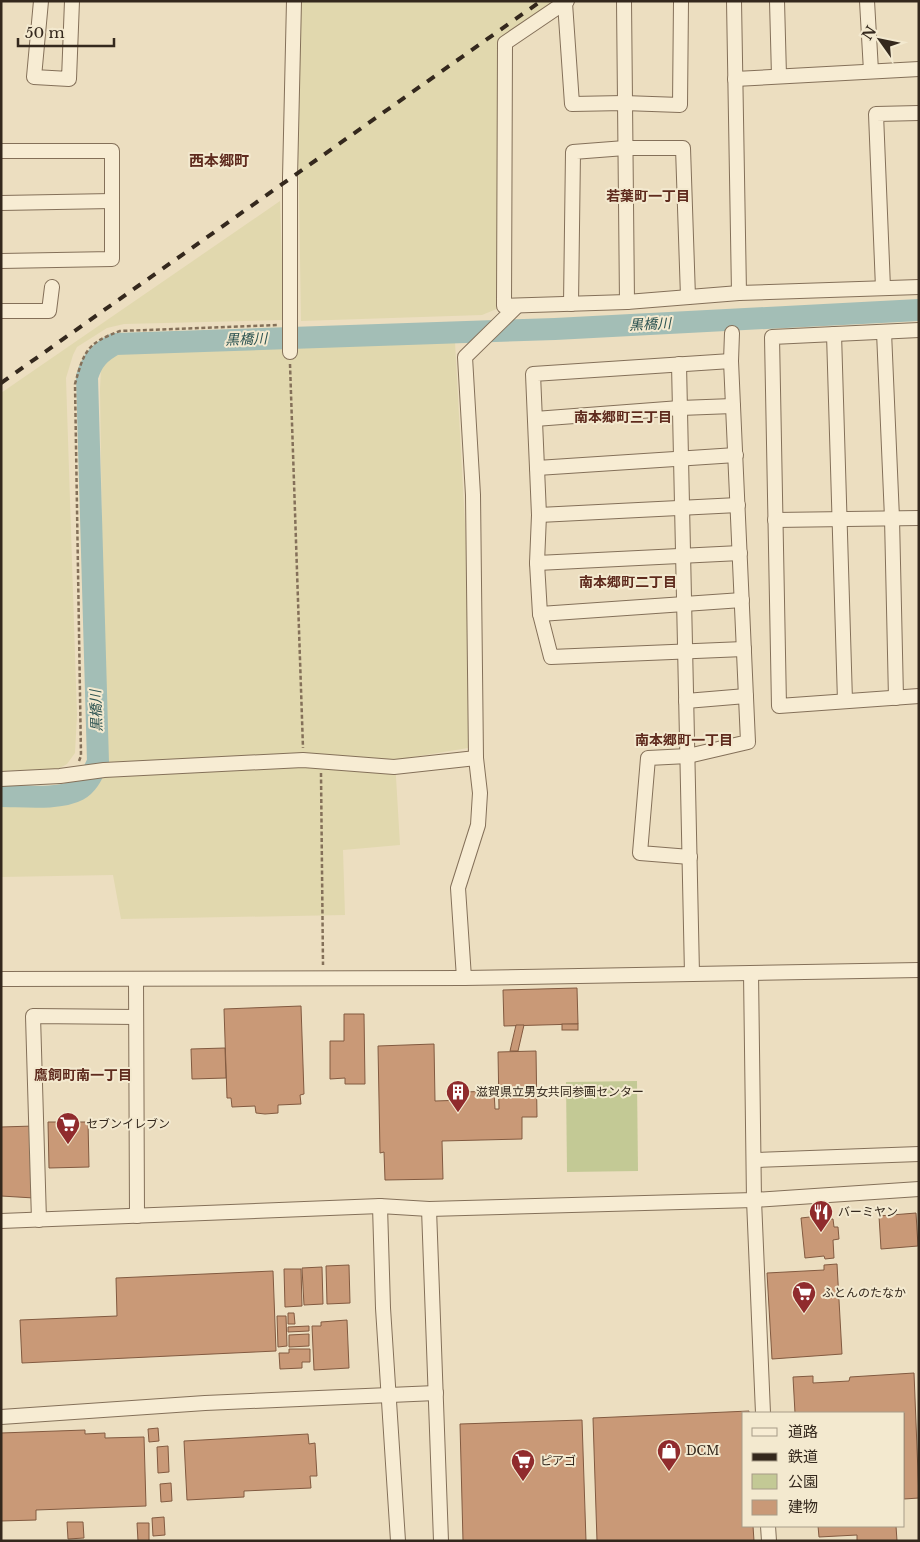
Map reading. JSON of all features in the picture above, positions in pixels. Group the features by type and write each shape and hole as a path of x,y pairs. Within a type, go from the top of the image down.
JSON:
{"street":[{"path":"41,1 34,77 69,79 72,1"},
{"path":"290,352 294,1"},
{"path":"624,1 627,302"},
{"path":"566,2 572,104 680,105 681,1"},
{"path":"734,1 739,293"},
{"path":"777,1 778,76"},
{"path":"867,1 871,72"},
{"path":"566,2 505,43 504,306 627,302 739,293 919,287"},
{"path":"735,79 919,69"},
{"path":"883,288 876,114 919,112"},
{"path":"571,304 573,152 625,148 683,148 688,297"},
{"path":"1,152 112,151 112,259 1,261"},
{"path":"1,203 112,201"},
{"path":"1,312 49,311 52,288"},
{"path":"464,978 458,888 478,825 480,792 476,758 473,495 465,357 517,306"},
{"path":"919,330 772,337 779,706 919,696"},
{"path":"690,857 640,853 648,758 688,756 748,742 731,361 732,332"},
{"path":"884,332 892,518 896,698"},
{"path":"834,334 845,702"},
{"path":"731,361 533,374 538,515 537,563 540,614 551,657 744,649"},
{"path":"679,364 692,974"},
{"path":"535,419 733,406"},
{"path":"537,468 736,455"},
{"path":"538,515 738,505"},
{"path":"775,520 919,518"},
{"path":"537,563 740,553"},
{"path":"540,614 742,600"},
{"path":"686,701 746,696"},
{"path":"1,779 104,770 303,760 394,767 476,758"},
{"path":"1,979 464,978 919,970"},
{"path":"751,972 754,1200 763,1412"},
{"path":"136,979 137,1216"},
{"path":"39,1220 33,1016 136,1017"},
{"path":"754,1160 919,1154"},
{"path":"1,1221 380,1206 429,1209 754,1200 919,1189"},
{"path":"380,1206 398,1541"},
{"path":"429,1209 441,1541"},
{"path":"1,1417 205,1403 436,1394"},
{"path":"768,1527 769,1541"}],"path":[{"path":"76,773 82,756 75,384 83,355 99,339 120,331 290,328"},
{"path":"290,352 303,760"},
{"path":"319,762 322,782 323,978"}],"shaded area":[{"path":"296,1 563,1 505,43 504,306 482,315 301,321"},
{"path":"280,201 284,320 124,324 107,328 77,347 73,355 66,378 77,715 75,753 67,764 58,769 1,771 1,393"},
{"path":"455,342 467,561 468,748 395,760 400,845 343,850 345,915 121,919 113,875 1,877 1,805 57,801 81,794 97,781 105,760 100,389 101,368 112,354"}],"green space":[{"path":"637,1081 638,1171 567,1172 566,1082"}],"building":[{"path":"577,988 578,1024 504,1026 503,990"},
{"path":"301,1006 304,1094 300,1095 301,1104 278,1105 278,1113 265,1114 256,1113 255,1106 232,1107 231,1098 227,1098 224,1009"},
{"path":"344,1014 364,1014 365,1084 345,1084 345,1078 330,1079 330,1041 344,1041"},
{"path":"562,1024 578,1024 578,1030 562,1030"},
{"path":"516,1025 524,1025 518,1051 510,1051"},
{"name":"滋賀県立男女共同参画センター","path":"434,1044 435,1101 464,1100 464,1092 494,1091 495,1109 499,1109 498,1052 536,1051 537,1117 522,1117 522,1139 442,1141 443,1179 385,1180 384,1152 380,1153 378,1046"},
{"path":"225,1048 226,1078 192,1079 191,1049"},
{"name":"セブンイレブン","path":"48,1122 88,1122 89,1167 49,1168"},
{"path":"34,1126 34,1198 1,1196 1,1127"},
{"path":"916,1213 918,1246 881,1249 879,1216"},
{"name":"バーミヤン","path":"827,1215 827,1219 833,1219 834,1227 838,1227 839,1239 833,1240 834,1258 825,1259 824,1256 805,1258 801,1218"},
{"name":"ふとんのたなか","path":"837,1264 842,1354 772,1359 767,1273 824,1270 824,1265"},
{"path":"349,1265 350,1303 327,1304 326,1266"},
{"path":"322,1267 323,1304 304,1305 302,1268"},
{"path":"284,1269 301,1269 302,1306 285,1307"},
{"path":"273,1271 276,1351 22,1363 20,1320 117,1316 116,1278"},
{"path":"288,1313 294,1313 295,1324 288,1324"},
{"path":"277,1316 286,1316 287,1346 278,1347"},
{"path":"347,1320 349,1368 314,1370 312,1326 321,1326 321,1322"},
{"path":"309,1326 309,1331 288,1332 288,1327"},
{"path":"309,1334 309,1346 289,1347 289,1335"},
{"path":"289,1349 310,1349 310,1362 302,1362 302,1368 280,1369 279,1353 289,1353"},
{"path":"914,1373 919,1498 905,1499 905,1412 795,1412 793,1377 813,1376 813,1383 849,1381 850,1377"},
{"name":"DCM","path":"749,1411 742,1412 742,1527 753,1527 754,1541 597,1541 593,1418"},
{"name":"ピアゴ","path":"582,1420 586,1541 463,1541 460,1424"},
{"path":"158,1428 159,1441 149,1442 148,1429"},
{"path":"85,1430 85,1434 105,1433 105,1438 144,1437 146,1506 36,1510 36,1520 1,1521 1,1433"},
{"path":"308,1434 309,1444 315,1443 317,1476 310,1476 311,1488 244,1491 244,1497 187,1500 184,1441"},
{"path":"168,1446 169,1472 158,1473 157,1447"},
{"path":"171,1483 172,1501 161,1502 160,1484"},
{"path":"164,1517 165,1535 153,1536 152,1518"},
{"path":"67,1522 83,1522 84,1538 68,1539"},
{"path":"137,1523 149,1523 149,1541 138,1541"},
{"path":"818,1527 896,1527 897,1541 857,1541 857,1535 819,1537"}],"waterway":[{"name":"黒橋川","path":"1,796 41,797 70,793 78,790 85,784 98,762 87,377 97,357 115,344 555,329 919,310"}],"railway":[{"path":"1,383 541,1"}],"place":[{"name":"滋賀県立男女共同参画センター","path":"458,1113"},
{"name":"セブンイレブン","path":"68,1145"},
{"name":"バーミヤン","path":"821,1233"},
{"name":"ふとんのたなか","path":"804,1314"},
{"name":"DCM","path":"669,1472"},
{"name":"ピアゴ","path":"523,1482"}],"district":[{"name":"西本郷町","path":"219,161"},
{"name":"若葉町一丁目","path":"648,196"},
{"name":"南本郷町三丁目","path":"623,417"},
{"name":"南本郷町二丁目","path":"628,582"},
{"name":"南本郷町一丁目","path":"684,740"},
{"name":"鷹飼町南一丁目","path":"83,1075"}]}
